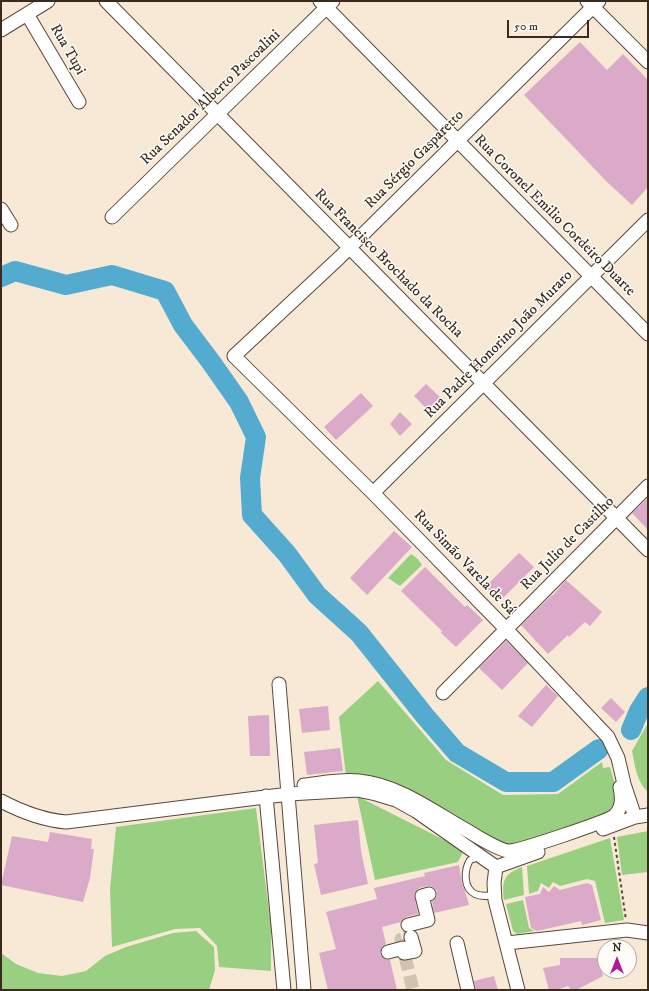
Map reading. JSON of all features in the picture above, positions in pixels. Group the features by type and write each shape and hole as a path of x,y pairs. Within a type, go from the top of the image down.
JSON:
{"street":[{"path":"1,30 48,1"},
{"name":"Rua Francisco Brochado da Rocha","path":"106,1 648,550"},
{"name":"Rua Senador Alberto Pascoalini","path":"112,217 217,114 326,3"},
{"name":"Rua Coronel Emilio Cordeiro Duarte","path":"326,3 458,141 648,334"},
{"path":"593,3 648,62"},
{"name":"Rua Sérgio Gasparetto","path":"234,356 349,248 458,141 593,3"},
{"name":"Rua Tupi","path":"27,14 79,102"},
{"path":"1,210 11,225"},
{"name":"Rua Padre Honorino João Muraro","path":"373,493 648,220"},
{"name":"Rua Simão Varela de Sá","path":"234,356 373,493 506,629 608,737 618,758 624,784 642,816"},
{"name":"Rua Julio de Castilho","path":"444,693 648,486"},
{"path":"279,684 304,990"},
{"path":"1,801 37,817 66,822 266,796 288,790 346,780 369,782 396,790 482,839 508,851 548,841 614,816 621,805 622,798 610,752"},
{"path":"288,790 357,790 389,798 416,811 496,867"},
{"path":"266,796 284,990"},
{"path":"496,867 642,816"},
{"path":"496,867 494,883 495,895 518,990"},
{"path":"388,952 404,950 415,951 410,931 428,920 422,896 429,894"},
{"path":"507,943 627,930 648,933"},
{"path":"457,943 468,990"}],"lane":[{"path":"480,857 470,860 467,865 465,877 469,889 475,894 481,896 495,895"}],"path":[{"path":"613,826 627,930"}],"green space":[{"path":"411,554 418,559 422,565 400,586 388,578"},
{"path":"378,681 446,760 503,795 558,794 602,762 603,768 610,767 616,788 618,804 611,814 507,847 485,837 411,790 372,777 346,776 339,717"},
{"path":"648,723 648,792 638,778 632,751"},
{"path":"357,796 464,850 458,862 375,880"},
{"path":"256,808 271,927 271,971 219,967 217,946 200,928 175,929 112,947 110,889 116,827"},
{"path":"648,831 648,872 622,875 617,837"},
{"path":"610,838 624,920 605,923 595,881 587,879 560,886 553,882 549,888 541,883 538,891 529,894 527,866"},
{"path":"522,867 524,895 504,900 503,888 505,879 511,872"},
{"path":"523,900 529,928 534,931 517,934 513,931 506,904"},
{"path":"196,931 214,947 215,970 209,990 1,990 1,953 16,964 38,973 62,976 86,971 105,956 126,947 173,933"}],"building":[{"path":"580,42 607,70 623,54 648,80 648,187 632,205 607,182 524,95"},
{"path":"426,384 440,397 428,410 414,396"},
{"path":"361,393 373,406 336,440 324,427"},
{"path":"400,412 412,424 400,436 390,424"},
{"path":"647,499 648,500 648,530 632,513"},
{"path":"394,531 412,547 367,595 350,578"},
{"path":"519,553 534,567 500,601 485,587"},
{"path":"425,567 465,607 467,605 483,620 456,647 441,633 442,631 401,591"},
{"path":"566,580 602,612 590,626 585,622 569,637 568,635 548,654 521,625 553,595"},
{"path":"506,641 528,663 502,690 479,668"},
{"path":"546,685 558,696 532,727 518,716"},
{"path":"611,698 625,712 616,722 601,708"},
{"path":"328,706 330,730 302,733 299,709"},
{"path":"269,715 270,756 250,756 248,716"},
{"path":"340,748 343,771 307,775 304,752"},
{"path":"358,820 361,851 368,884 321,895 314,864 318,863 314,825"},
{"path":"50,832 92,839 91,849 94,849 90,878 83,902 1,885 12,836 48,842"},
{"path":"459,865 462,884 469,905 434,913 432,902 437,896 437,891 431,886 419,888 414,894 418,914 406,917 401,922 382,927 386,944 382,947 380,954 383,958 390,960 397,990 328,990 319,953 336,949 326,912 377,899 374,888 425,876 424,873"},
{"path":"587,883 592,885 601,920 582,925 581,921 537,931 531,928 525,897 540,894 543,887 549,892 554,886 560,890"},
{"path":"560,958 597,958 597,979 576,990 571,990 568,986 556,990 549,990 543,968 560,965"},
{"path":"494,976 498,990 476,990 474,981"}],"waterway":[{"path":"1,277 15,271 66,285 112,275 165,291 183,325 239,402 256,437 250,478 252,515 287,554 317,595 359,633 425,716 457,753 506,782 553,782 599,749"},
{"path":"631,730 639,711 648,697"}],"tunnel":[{"path":"409,928 411,937 401,939 413,990"}]}
